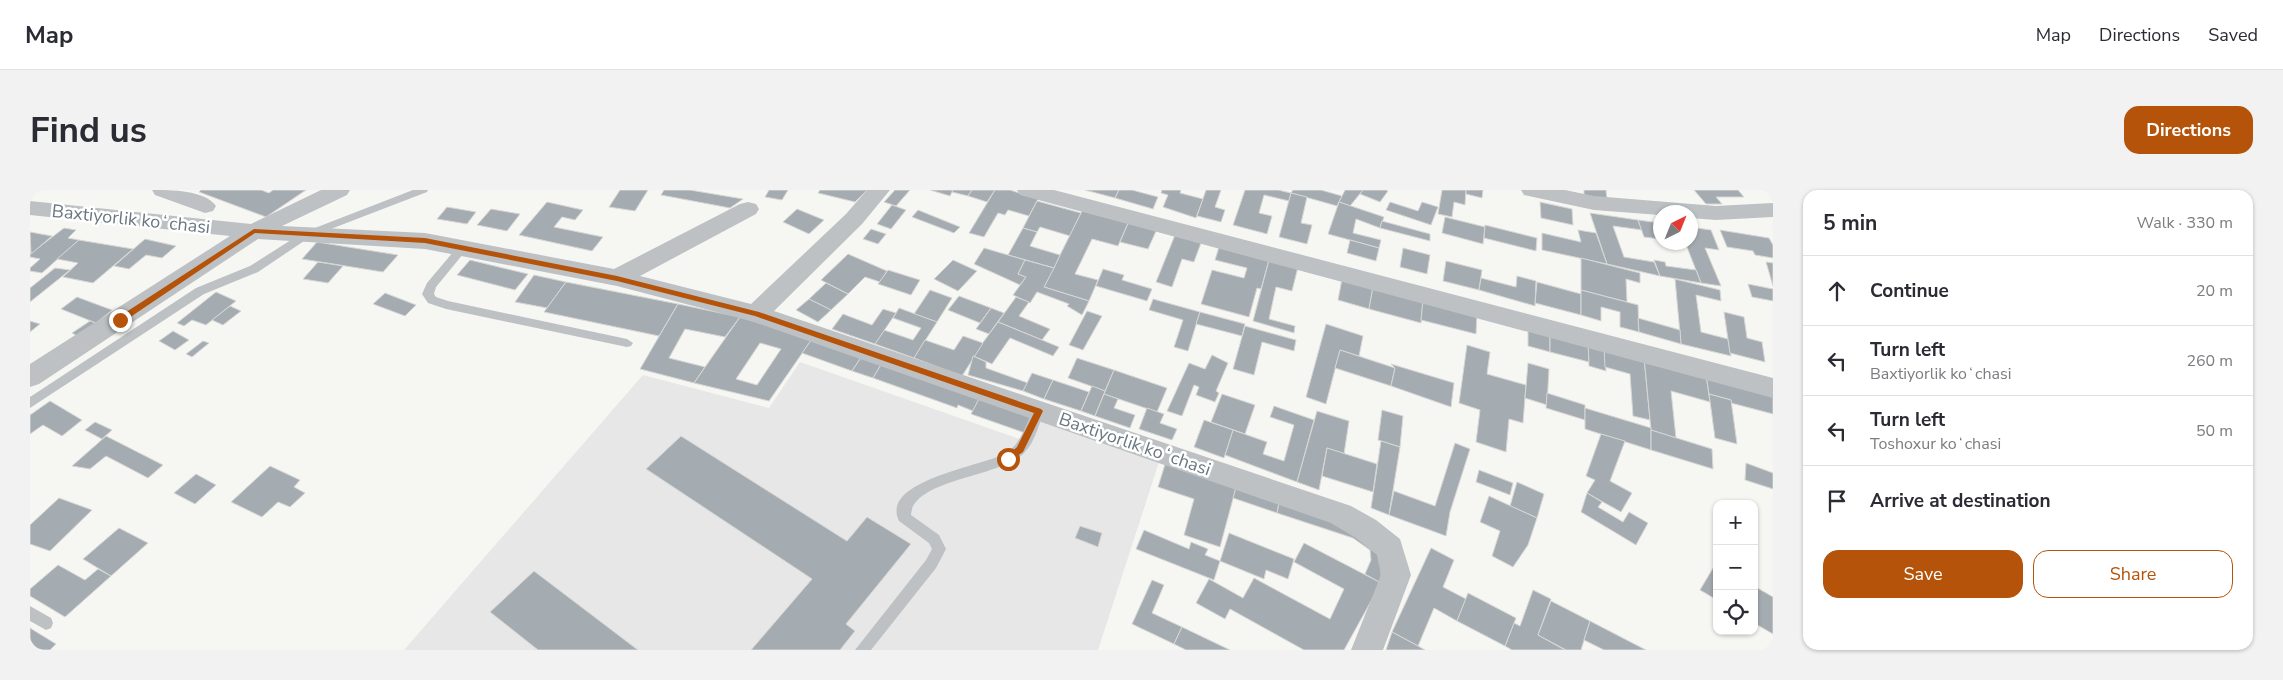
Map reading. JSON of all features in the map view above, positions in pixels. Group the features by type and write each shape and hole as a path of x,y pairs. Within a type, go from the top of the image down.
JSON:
{"street":[{"path":"131,220 146,205 150,194 148,190"},
{"path":"163,190 205,206"},
{"path":"30,377 254,231 338,190"},
{"path":"756,314 854,219 879,190"},
{"path":"1028,190 1773,388"},
{"path":"1532,190 1594,203 1716,213 1773,210"},
{"name":"Baxtiyorlik koʻchasi","path":"30,208 131,220 254,231 425,240 617,278 756,314 1341,514 1366,529 1390,548 1396,575 1367,650"},
{"path":"617,278 748,209"}],"lane":[{"path":"30,403 200,291 254,269 306,234 422,190"},
{"path":"463,248 432,286 428,294 432,300 446,305 627,343"},
{"path":"862,650 930,564 938,549 934,539 904,517 906,504 918,491 938,482 1008,459 1020,449 1038,411"},
{"path":"30,613 46,622"}],"shaded area":[{"path":"800,362 1025,441 1036,419 1159,462 1098,650 404,650 643,375 769,408"}],"building":[{"path":"201,190 261,190 269,193 273,190 306,190 266,217 199,192"},
{"path":"620,190 648,190 635,211 609,207"},
{"path":"664,190 690,190 743,199 730,208 661,195"},
{"path":"769,190 788,190 782,200 765,197"},
{"path":"820,190 867,190 855,202 818,193"},
{"path":"895,190 910,190 896,206 884,202"},
{"path":"930,190 953,190 950,196"},
{"path":"953,190 972,190 968,196 952,192"},
{"path":"972,190 995,190 987,202 968,196"},
{"path":"995,190 1010,190 1038,199 1029,216 1008,210 1005,215 998,213 984,237 969,233"},
{"path":"1085,190 1119,190 1115,198"},
{"path":"1119,190 1132,190 1158,197 1153,209 1115,198"},
{"path":"1162,190 1181,190 1180,193 1203,199 1196,218 1163,207 1168,195 1161,193"},
{"path":"1206,190 1221,190 1215,207 1225,210 1221,222 1197,216"},
{"path":"1245,190 1278,190 1291,193 1289,201 1264,195 1259,213 1272,216 1267,234 1233,225"},
{"path":"1293,190 1321,190 1342,196 1337,206 1291,193"},
{"path":"1345,190 1363,190 1350,206 1339,202"},
{"path":"1363,190 1388,191 1380,202 1360,194"},
{"path":"1442,190 1466,190 1465,205 1454,202 1452,217 1438,214"},
{"path":"1466,190 1483,190 1482,198 1466,194"},
{"path":"1584,190 1606,190 1607,200 1584,195"},
{"path":"1694,190 1738,190 1744,197 1716,197 1722,204 1706,204"},
{"path":"1291,193 1307,197 1301,223 1312,225 1307,244 1279,237"},
{"path":"1037,201 1081,213 1070,236 1040,227 1037,232 1023,228"},
{"path":"547,202 583,210 575,220 562,217 554,227 603,237 592,251 519,235"},
{"path":"1339,202 1384,217 1380,228 1356,219 1353,233 1381,240 1379,248 1328,234"},
{"path":"1390,202 1418,211 1422,202 1438,207 1431,225 1386,210"},
{"path":"1540,202 1572,209 1573,225 1541,218"},
{"path":"892,205 906,210 891,229 877,224"},
{"path":"447,207 476,212 467,224 437,219"},
{"path":"491,209 520,214 507,231 477,225"},
{"path":"797,209 824,220 809,234 783,222"},
{"path":"1083,209 1129,221 1118,246 1092,239 1075,274 1098,280 1089,301 1044,287"},
{"path":"918,210 960,227 954,233 912,217"},
{"path":"1590,213 1638,220 1642,230 1613,226 1624,257 1654,262 1660,276 1607,264"},
{"path":"1445,217 1485,227 1483,244 1442,233"},
{"path":"1638,220 1653,222 1653,238 1644,237"},
{"path":"1129,221 1157,229 1148,249 1120,242"},
{"path":"1382,221 1430,234 1430,241 1380,228"},
{"path":"1485,225 1537,238 1536,251 1484,238"},
{"path":"64,228 76,230 68,238 79,240 42,273 30,271 30,268 40,259 30,257 30,254"},
{"path":"1023,228 1037,232 1030,246 1060,255 1054,268 1008,255"},
{"path":"1698,228 1711,230 1719,250 1705,248 1721,286 1701,283 1688,250 1698,250"},
{"path":"871,229 886,234 878,244 863,239"},
{"path":"1578,230 1596,233 1607,264 1542,250 1542,233 1581,242"},
{"path":"1720,230 1769,238 1773,245 1773,258 1755,255 1753,251 1727,247"},
{"path":"30,232 52,236 31,254"},
{"path":"1175,235 1201,243 1194,262 1182,259 1172,287 1156,282"},
{"path":"145,239 176,246 162,258 146,255 129,269 114,266"},
{"path":"79,240 133,249 93,283 63,277 78,263 57,259"},
{"path":"1350,240 1379,248 1376,261 1347,253"},
{"path":"317,242 398,255 383,272 302,259"},
{"path":"1219,247 1269,260 1261,289 1257,288 1249,317 1201,304 1212,270 1244,278 1247,268 1215,260"},
{"path":"984,248 1025,260 1018,274 1026,277 1020,285 974,264"},
{"path":"1403,248 1430,255 1427,274 1400,267"},
{"path":"848,254 887,271 880,282 865,277 848,294 821,280"},
{"path":"1581,258 1640,273 1640,283 1626,279 1627,302 1581,290"},
{"path":"470,260 528,274 515,290 457,275"},
{"path":"953,260 977,271 958,291 934,279"},
{"path":"1025,260 1054,268 1044,287 1089,301 1082,315 1067,306 1069,304 1037,292 1030,303 1013,295 1026,277 1018,274"},
{"path":"1269,260 1298,267 1292,291 1276,287 1269,319 1295,326 1294,333 1253,321"},
{"path":"1654,260 1665,262 1666,266 1696,270 1701,283 1660,276"},
{"path":"1446,261 1482,270 1479,290 1443,281"},
{"path":"318,262 343,266 328,283 303,279"},
{"path":"1766,262 1773,263 1773,286"},
{"path":"55,268 70,270 30,302 30,288"},
{"path":"1103,269 1124,275 1122,280 1152,289 1147,301 1096,286"},
{"path":"888,270 920,280 911,295 878,284"},
{"path":"534,275 566,282 547,308 515,302"},
{"path":"1517,276 1536,281 1535,306 1479,290 1481,278 1516,287"},
{"path":"1342,279 1373,287 1369,309 1338,300"},
{"path":"1675,279 1720,290 1721,301 1696,295 1701,332 1728,339 1731,356 1681,344"},
{"path":"566,282 678,304 659,336 544,312"},
{"path":"1537,282 1581,294 1581,315 1535,303"},
{"path":"826,283 848,294 831,310 809,299"},
{"path":"1748,284 1773,289 1773,301 1752,297"},
{"path":"1373,287 1423,300 1421,323 1369,309"},
{"path":"930,290 952,298 937,322 914,314"},
{"path":"1581,290 1638,305 1639,332 1620,327 1620,312 1601,307 1601,321 1581,315"},
{"path":"216,292 236,301 206,325 192,320 184,326 177,323"},
{"path":"385,293 416,305 405,316 373,304"},
{"path":"959,296 991,308 980,323 948,310"},
{"path":"77,297 112,310 96,323 61,309"},
{"path":"1016,297 1029,302 1019,316 1050,329 1042,340 998,322"},
{"path":"809,299 831,310 818,322 796,310"},
{"path":"1153,299 1200,312 1188,351 1174,347 1183,320 1149,310"},
{"path":"1423,300 1477,314 1476,334 1421,320"},
{"path":"678,304 740,317 725,337 685,329 669,358 705,367 694,383 640,369"},
{"path":"230,306 241,311 223,325 212,320"},
{"path":"899,308 937,322 914,358 875,344 884,330 913,340 921,328 893,318"},
{"path":"991,308 1004,313 989,334 976,329"},
{"path":"883,309 896,313 875,344 832,329 843,314 872,325"},
{"path":"1087,311 1102,316 1083,350 1069,345"},
{"path":"1200,312 1245,324 1242,336 1196,324"},
{"path":"1724,312 1744,317 1747,338 1762,342 1765,362 1730,353"},
{"path":"740,317 812,339 769,401 694,383","holes":["760,343 781,349 757,385 736,379"]},
{"path":"1638,318 1680,330 1681,344 1639,332"},
{"path":"30,321 40,324 30,332"},
{"path":"90,321 98,324 79,337 72,333"},
{"path":"998,322 1059,347 1053,356 1010,338 992,364 973,356"},
{"path":"1326,324 1363,336 1359,356 1340,350 1326,404 1306,397"},
{"path":"1245,326 1296,340 1294,351 1262,342 1254,375 1233,369"},
{"path":"1528,328 1550,333 1550,352 1528,346"},
{"path":"173,331 189,340 175,350 159,341"},
{"path":"1550,333 1588,343 1589,362 1550,352"},
{"path":"963,336 983,343 962,376 914,358 925,340 954,350"},
{"path":"812,339 862,356 852,371 802,353"},
{"path":"1588,340 1604,345 1606,371 1589,366"},
{"path":"203,341 209,343 192,357 186,354"},
{"path":"1467,345 1490,352 1487,374 1526,385 1523,423 1509,419 1506,452 1476,442 1480,410 1459,403"},
{"path":"1604,347 1644,357 1650,420 1633,416 1630,374 1605,367"},
{"path":"1340,350 1395,368 1391,386 1335,368"},
{"path":"1212,355 1228,363 1216,391 1219,393 1215,402 1196,395 1199,387 1194,385 1182,416 1167,411 1189,363 1205,369"},
{"path":"862,356 882,363 873,378 852,371"},
{"path":"973,356 986,362 986,368 1028,383 1023,391 968,375"},
{"path":"1644,357 1706,374 1710,402 1671,391 1676,438 1651,430"},
{"path":"1077,358 1114,370 1105,391 1068,378"},
{"path":"882,363 980,397 973,411 958,405 957,408 873,378"},
{"path":"1528,363 1549,369 1547,405 1525,398"},
{"path":"1391,364 1454,383 1451,407 1391,386 1395,368"},
{"path":"1114,370 1167,388 1157,412 1104,394"},
{"path":"1032,373 1053,380 1044,399 1023,391"},
{"path":"1706,374 1773,391 1773,414 1731,403 1731,400 1709,394"},
{"path":"1053,380 1089,392 1081,411 1044,399"},
{"path":"1092,386 1105,391 1095,416 1081,411"},
{"path":"1547,393 1585,405 1585,420 1546,408"},
{"path":"1104,394 1118,399 1114,408 1135,415 1130,428 1095,416"},
{"path":"1222,394 1255,405 1245,434 1211,422"},
{"path":"1709,394 1731,400 1737,444 1715,438"},
{"path":"980,397 1033,415 1025,433 971,414"},
{"path":"50,401 82,420 62,436 43,425 30,434 30,415"},
{"path":"1274,406 1314,420 1297,482 1225,455 1233,430 1267,442 1263,454 1284,461 1294,425 1270,417"},
{"path":"1147,408 1164,414 1160,423 1177,429 1172,440 1139,429"},
{"path":"1585,408 1651,428 1651,450 1585,429"},
{"path":"1382,410 1403,416 1400,447 1378,440"},
{"path":"1317,411 1349,421 1344,454 1327,448 1319,490 1297,482"},
{"path":"1204,420 1233,430 1224,458 1194,447"},
{"path":"95,422 112,430 102,439 85,430"},
{"path":"1651,430 1712,449 1713,469 1651,450"},
{"path":"1601,434 1625,441 1610,481 1632,493 1621,512 1587,493 1595,480 1586,476"},
{"path":"106,436 163,465 148,478 106,456 90,469 72,466"},
{"path":"681,436 847,541 867,517 911,544 846,624 855,631 840,650 751,650 812,579 646,469"},
{"path":"1381,441 1400,447 1389,515 1371,508"},
{"path":"1455,443 1470,449 1450,512 1446,536 1389,515 1394,491 1435,506"},
{"path":"1327,448 1377,464 1373,492 1322,476"},
{"path":"1166,461 1237,484 1220,547 1184,535 1194,499 1158,487"},
{"path":"1746,463 1773,473 1773,489 1745,480"},
{"path":"270,466 300,480 294,487 305,493 290,507 278,502 262,517 231,502"},
{"path":"1479,470 1513,483 1510,495 1476,482"},
{"path":"196,474 216,485 195,504 174,493"},
{"path":"1517,482 1544,494 1537,518 1510,506"},
{"path":"1237,484 1280,498 1277,513 1233,498"},
{"path":"1587,493 1602,502 1598,507 1623,522 1629,512 1648,523 1636,545 1581,512"},
{"path":"1489,496 1537,518 1528,545 1513,567 1492,556 1500,531 1480,522"},
{"path":"59,498 92,510 50,551 30,544 30,525"},
{"path":"1280,498 1382,546 1381,583 1365,574 1371,560 1370,550 1353,538 1277,513"},
{"path":"1080,526 1102,533 1098,547 1075,538"},
{"path":"119,528 148,543 111,576 83,559"},
{"path":"1144,530 1189,549 1191,542 1208,549 1205,555 1220,561 1214,580 1136,549"},
{"path":"1229,533 1294,559 1288,579 1266,570 1264,579 1220,561"},
{"path":"1304,543 1381,583 1344,650 1304,650 1230,609 1225,619 1196,603 1209,579 1243,598 1254,578 1330,619 1344,589 1294,562"},
{"path":"1431,548 1454,560 1443,587 1466,599 1457,621 1434,608 1418,646 1392,632"},
{"path":"58,565 85,580 98,569 111,576 65,617 30,596 30,589"},
{"path":"1713,568 1713,598 1700,590"},
{"path":"534,571 638,650 538,650 490,612"},
{"path":"1152,580 1164,585 1152,613 1182,627 1174,644 1132,624"},
{"path":"1758,588 1773,597 1773,634 1758,625"},
{"path":"1533,590 1551,599 1538,635 1565,650 1512,650 1505,646 1514,623 1520,626"},
{"path":"1468,593 1516,618 1505,646 1457,621"},
{"path":"1551,601 1590,621 1581,650 1566,650 1538,635"},
{"path":"1590,621 1646,650 1604,650 1584,640"},
{"path":"1182,627 1230,650 1186,650 1174,644"},
{"path":"30,628 56,644 50,650 30,650"},
{"path":"1392,632 1418,646 1425,650 1386,650"}],"route":[{"path":"120,320 254,231 425,240 617,278 756,314 1038,411 1020,449 1008,459"}]}
